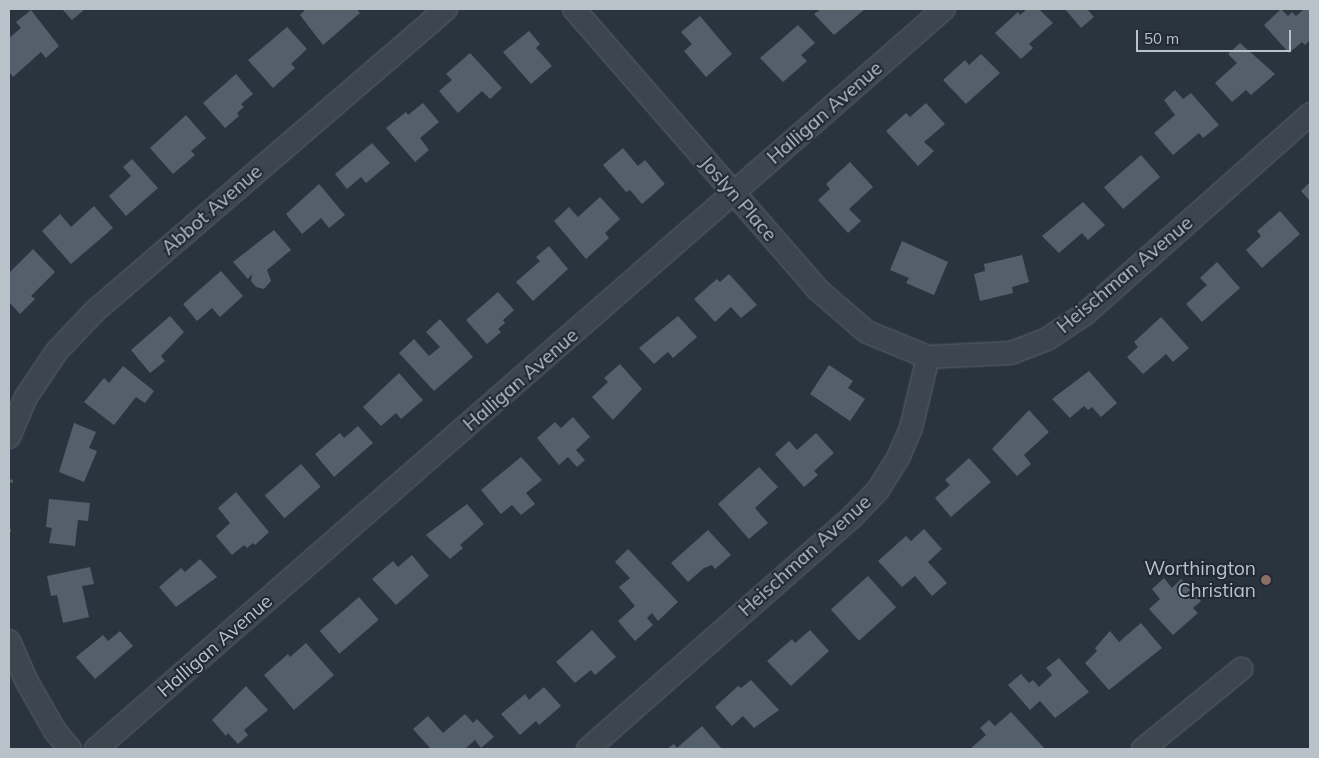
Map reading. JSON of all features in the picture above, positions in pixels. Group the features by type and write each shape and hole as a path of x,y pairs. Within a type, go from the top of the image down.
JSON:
{"street":[{"name":"Abbot Avenue","path":"9,437 26,397 57,351 96,311 446,9"},
{"name":"Joslyn Place","path":"574,9 817,289 867,332 928,357"},
{"name":"Halligan Avenue","path":"96,749 944,9"},
{"name":"Heischman Avenue","path":"588,749 852,517 878,490 899,456 911,428 928,357 1011,353 1047,339 1085,314 1310,114"},
{"path":"9,641 26,680 55,731 70,749"},
{"path":"1143,749 1241,669"}],"path":[{"path":"9,480 16,482"}],"building":[{"path":"62,9 85,9 72,20"},
{"path":"306,9 357,9 360,13 323,45 300,15"},
{"path":"821,9 865,9 834,35 814,14"},
{"path":"1027,9 1039,9 1053,23 1029,44 1033,48 1021,59 995,33 1018,12 1020,15"},
{"path":"1065,9 1087,9 1094,17 1081,28"},
{"path":"1281,9 1288,16 1292,12 1296,16 1304,9 1310,9 1310,40 1305,45 1302,42 1289,53 1264,25"},
{"path":"31,10 59,46 46,58 41,52 13,77 9,72 9,38 21,28 16,22"},
{"path":"700,16 732,54 706,77 684,51 692,44 681,32"},
{"path":"798,25 815,43 801,55 807,61 783,82 760,58"},
{"path":"287,27 307,49 291,64 295,68 273,88 248,60"},
{"path":"529,31 540,44 536,48 552,66 531,84 503,52"},
{"path":"1240,43 1275,74 1251,95 1246,90 1232,102 1215,83 1237,63 1228,54"},
{"path":"470,53 502,88 490,99 482,91 458,113 439,91 452,80 446,74"},
{"path":"981,54 1000,73 966,104 943,80 965,60 969,65"},
{"path":"236,74 253,94 241,104 244,107 237,113 239,116 225,128 203,103"},
{"path":"1175,90 1183,99 1191,93 1219,125 1203,138 1199,133 1173,155 1154,133 1175,115 1164,100"},
{"path":"423,103 439,122 420,138 429,150 415,162 386,128 406,112 408,115"},
{"path":"926,103 945,124 924,142 934,151 918,166 886,131 906,113 910,117"},
{"path":"186,115 206,138 191,151 195,155 173,174 150,148"},
{"path":"372,143 390,163 366,183 361,177 347,189 335,174"},
{"path":"623,148 638,166 645,160 665,184 642,204 630,190 626,192 603,165"},
{"path":"1141,155 1160,177 1123,209 1104,187"},
{"path":"132,159 158,188 126,216 109,196 131,176 123,167"},
{"path":"850,162 873,187 849,209 861,221 848,233 818,200 830,189 826,184"},
{"path":"1310,182 1310,201 1301,191"},
{"path":"319,184 345,215 329,228 321,218 302,234 286,214"},
{"path":"600,197 620,219 605,233 609,238 586,259 554,221 569,207 578,217"},
{"path":"1083,202 1105,225 1088,240 1082,233 1059,253 1042,236"},
{"path":"94,206 113,228 71,264 42,231 60,214 71,227"},
{"path":"1280,211 1300,234 1262,268 1246,250 1261,236 1257,231"},
{"path":"274,230 291,250 267,270 271,281 264,289 256,287 251,281 252,274 248,279 233,262"},
{"path":"902,241 948,262 934,295 906,283 909,278 890,270"},
{"path":"549,246 568,269 533,301 516,282 540,261 536,257"},
{"path":"33,249 55,272 31,296 35,299 20,314 9,302 9,273"},
{"path":"1022,255 1029,282 1012,287 1013,293 980,301 974,274 985,271 984,264"},
{"path":"1217,262 1240,288 1202,322 1186,304 1207,285 1200,278"},
{"path":"221,271 243,296 220,317 212,308 197,321 183,304"},
{"path":"729,274 757,305 741,318 731,307 715,322 694,299 717,279 720,282"},
{"path":"498,292 514,310 503,320 505,323 498,329 501,332 487,344 466,320"},
{"path":"170,316 184,332 161,356 165,361 150,373 131,350"},
{"path":"678,316 697,337 673,358 668,352 654,364 639,348"},
{"path":"1161,317 1189,348 1173,362 1166,354 1143,374 1127,357 1138,347 1134,342"},
{"path":"440,319 473,357 434,391 399,353 414,339 429,356 440,347 426,332"},
{"path":"620,364 642,389 613,420 592,397 608,382 604,378"},
{"path":"829,365 853,381 848,388 865,399 850,421 810,394"},
{"path":"123,366 154,391 145,403 136,397 114,425 84,402 104,378 109,383"},
{"path":"1089,371 1117,403 1101,417 1092,407 1088,410 1084,406 1070,418 1052,399"},
{"path":"399,373 423,400 401,419 396,413 381,426 363,407"},
{"path":"1029,410 1049,432 1024,455 1031,464 1017,476 992,449"},
{"path":"573,417 590,437 576,450 585,460 577,467 568,457 559,465 537,438 555,422 561,428"},
{"path":"74,423 96,432 89,448 97,451 84,482 59,472"},
{"path":"358,426 373,443 334,477 315,454 340,433 344,438"},
{"path":"816,433 834,453 814,471 818,475 804,487 775,454 789,441 797,450"},
{"path":"521,457 542,480 526,493 535,504 521,515 512,505 501,514 481,490"},
{"path":"969,458 991,482 951,517 935,498 950,485 945,480"},
{"path":"301,464 321,487 284,518 265,495"},
{"path":"759,467 778,487 755,508 768,523 749,539 718,504"},
{"path":"236,492 269,532 255,545 253,543 247,548 244,545 232,555 216,536 230,523 218,508"},
{"path":"49,499 90,503 88,521 78,520 75,546 49,543 52,528 46,527"},
{"path":"467,504 484,524 460,545 463,548 450,559 426,535"},
{"path":"924,529 942,549 928,562 947,583 932,596 915,576 902,587 878,561 906,536 911,541"},
{"path":"708,530 731,555 715,569 712,565 704,568 688,582 671,563"},
{"path":"628,549 678,602 658,621 652,613 647,618 653,625 635,641 618,621 635,606 619,587 630,578 615,562"},
{"path":"412,555 429,576 396,605 372,579 393,561 398,567"},
{"path":"200,559 217,577 176,607 159,587 181,568 185,572"},
{"path":"90,567 94,584 82,586 89,617 63,623 57,595 51,596 47,576"},
{"path":"868,576 896,607 859,641 831,609"},
{"path":"1164,578 1172,588 1181,579 1201,601 1193,608 1198,613 1173,635 1149,609 1160,599 1152,589"},
{"path":"359,597 379,620 339,654 320,631"},
{"path":"1141,623 1162,648 1109,690 1085,663 1097,651 1095,648 1110,631 1119,642"},
{"path":"592,630 616,657 595,675 591,670 575,683 556,662"},
{"path":"810,630 829,651 791,686 767,661 792,639 795,643"},
{"path":"120,631 133,646 95,679 76,657 103,635 108,641"},
{"path":"306,643 334,675 294,710 264,675 288,654 290,657"},
{"path":"1059,658 1089,692 1055,718 1040,701 1030,710 1008,685 1021,674 1029,683 1033,680 1039,687 1052,675 1046,668"},
{"path":"751,680 779,710 754,728 743,716 732,726 715,707 738,686 741,688"},
{"path":"246,686 268,710 244,730 248,735 238,744 228,733 226,736 212,720"},
{"path":"544,687 561,706 539,725 536,721 520,735 501,714 525,694 529,700"},
{"path":"1011,712 1045,749 970,749 986,735 980,728 989,720 995,726"},
{"path":"465,714 473,723 477,719 494,737 481,748 475,740 465,749 431,749 413,729 428,716 443,733"},
{"path":"702,726 722,749 667,749 674,744 677,748"}],"place":[{"name":"Worthington Christian","path":"1266,580"}]}
